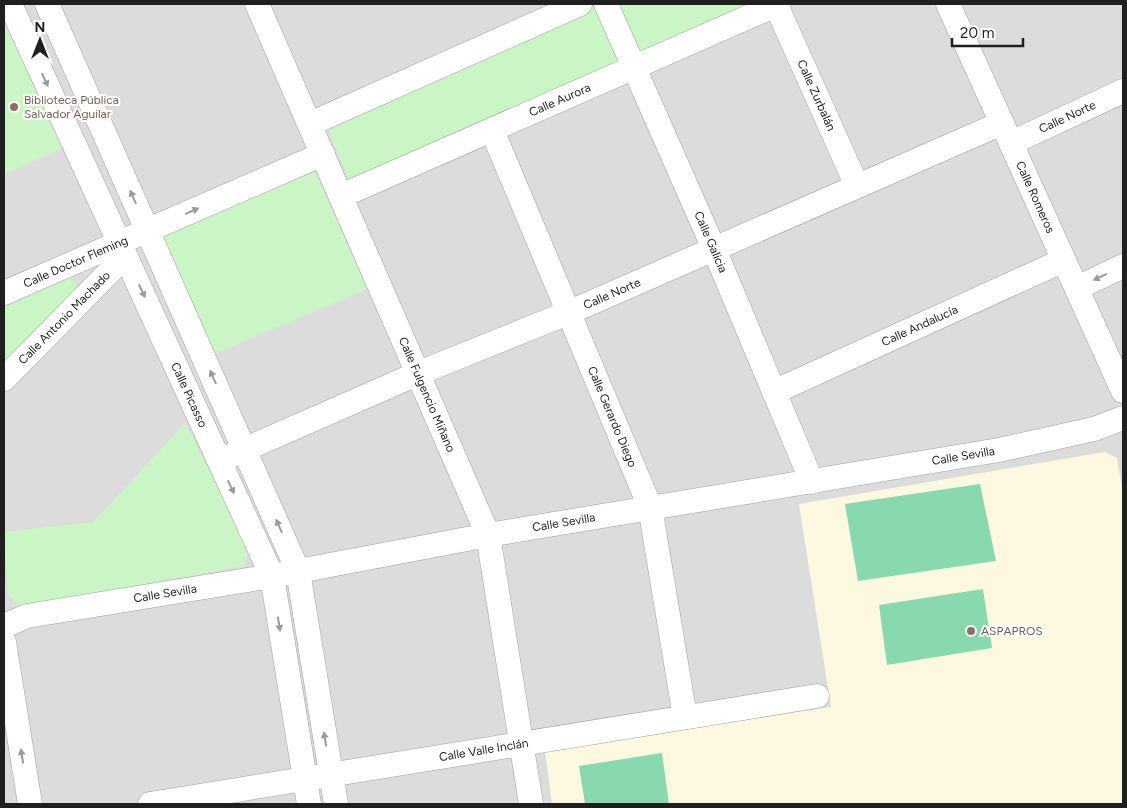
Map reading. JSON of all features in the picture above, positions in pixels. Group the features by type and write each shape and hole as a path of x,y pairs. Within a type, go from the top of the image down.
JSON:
{"street":[{"name":"Calle Picasso","path":"10,4 272,576 309,804"},
{"path":"47,4 298,570 336,804"},
{"path":"310,124 580,4"},
{"name":"Calle Galicia","path":"606,4 635,66 714,249 812,482"},
{"name":"Calle Aurora","path":"341,196 777,4"},
{"name":"Calle Zurbalán","path":"777,4 857,186"},
{"name":"Calle Romeros","path":"948,4 1123,391"},
{"name":"Calle Fulgencio Miñano","path":"263,5 310,124 488,534 531,804"},
{"name":"Calle Norte","path":"219,461 419,373 570,312 857,186 1123,91"},
{"name":"Calle Gerardo Diego","path":"492,130 570,312 650,507 685,717"},
{"path":"148,231 323,154"},
{"name":"Calle Doctor Fleming","path":"4,294 122,250 148,231"},
{"name":"Calle Antonio Machado","path":"4,379 122,250"},
{"name":"Calle Andalucía","path":"774,392 1064,260"},
{"path":"1077,288 1123,266"},
{"name":"Calle Sevilla","path":"4,626 27,616 272,576 488,534 999,450 1094,429 1123,418"},
{"path":"4,642 30,804"},
{"name":"Calle Valle Inclán","path":"150,804 817,696"}],"shaded area":[{"path":"4,4 1123,4 1123,804 4,804"},
{"name":"ASPAPROS","path":"1105,452 1117,458 1123,494 1123,804 552,804 545,751 831,707 799,504"}],"green space":[{"path":"619,4 754,4 641,52"},
{"path":"599,6 623,64 350,182 326,125"},
{"path":"4,10 66,147 4,174"},
{"path":"315,172 367,289 212,355 162,236"},
{"path":"67,276 78,284 74,298 4,365 4,307"},
{"path":"185,423 249,550 243,566 21,606 8,595 4,532 94,522"},
{"path":"980,484 996,561 858,581 845,504"},
{"path":"983,589 992,648 887,665 879,605"},
{"path":"662,753 669,804 585,804 579,766"}],"place":[{"name":"Biblioteca Pública Salvador Aguilar","path":"14,107"},
{"name":"ASPAPROS","path":"971,631"}]}
